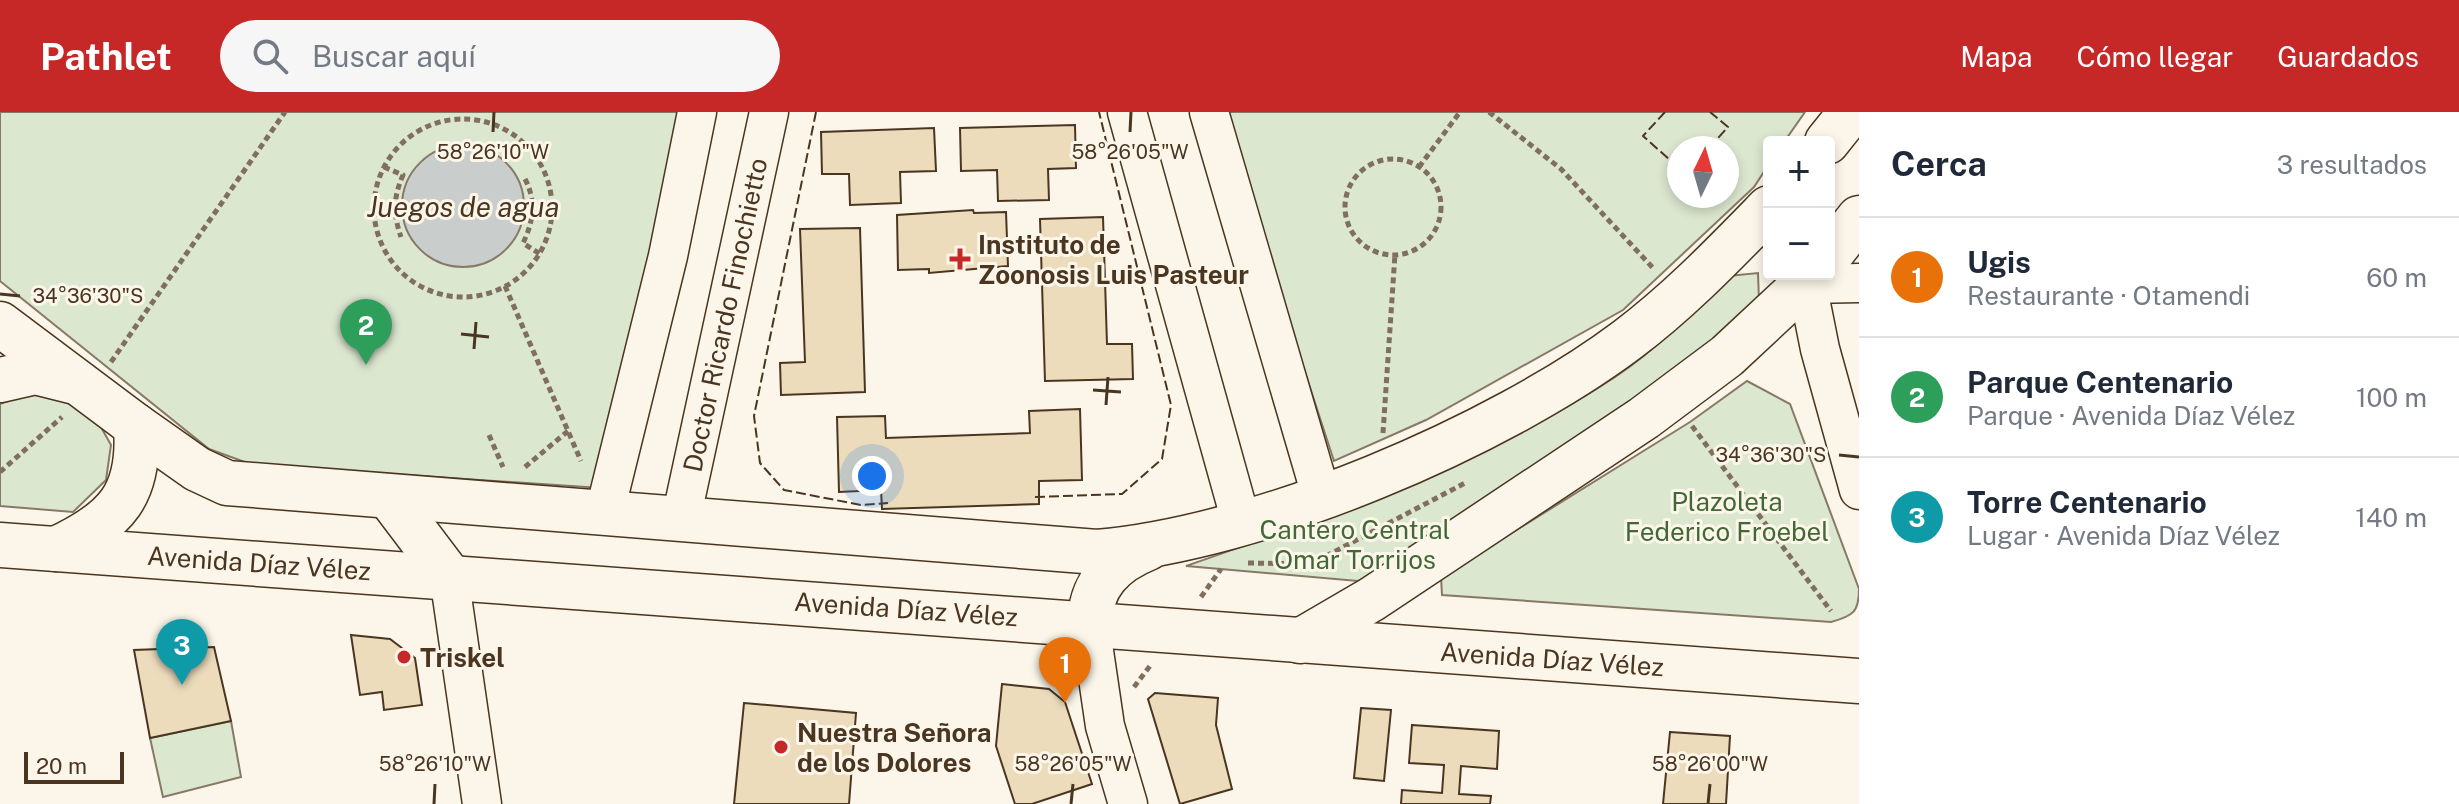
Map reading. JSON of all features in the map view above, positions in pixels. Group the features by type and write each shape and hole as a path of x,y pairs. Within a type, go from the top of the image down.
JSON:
{"main road":[{"path":"1832,136 1851,112"},
{"path":"1835,246 1859,218"},
{"path":"0,324 136,426 204,473 227,483 1058,552 1097,552 1161,543 1242,525 1401,465 1549,393 1681,298 1763,226"},
{"path":"1300,641 1409,575 1672,398 1727,356 1804,280"},
{"path":"0,380 35,372 61,377 92,390"},
{"path":"56,549 90,533 117,509 134,476 136,426"},
{"path":"390,498 449,576"},
{"path":"1090,624 1093,597 1106,575 1125,558 1161,543"},
{"name":"Avenida Díaz Vélez","path":"0,545 1859,681"}],"street":[{"path":"604,515 668,256 697,112"},
{"name":"Doctor Ricardo Finochietto","path":"681,519 769,112"},
{"path":"1127,112 1242,525"},
{"path":"1209,112 1321,495"},
{"path":"1835,277 1859,283"},
{"path":"1813,280 1820,349 1859,490"},
{"path":"449,576 482,804"},
{"path":"1090,624 1105,726 1128,804"}],"path":[{"path":"0,472 92,390 285,112"},
{"path":"480,112 480,121"},
{"path":"1419,167 1460,112"},
{"path":"1489,112 1561,169 1681,298"},
{"path":"466,118 496,124 522,140 541,163 552,191 552,221 540,254 524,274 505,286 471,297 442,295 415,284 393,264 379,240 373,212 377,183 384,167 409,136 436,122 466,118"},
{"path":"1391,159 1419,167 1438,190 1440,219 1423,244 1395,254 1367,246 1356,237 1345,209 1353,180 1376,162 1391,159"},
{"path":"384,167 403,175 394,194 394,214 401,237"},
{"path":"525,179 532,195 532,217 523,243 540,254"},
{"path":"1395,254 1383,439 1401,465"},
{"path":"505,286 604,515"},
{"path":"1672,398 1831,611"},
{"path":"521,471 568,431"}],"green space":[{"path":"0,112 682,112 601,488 253,465 209,449 0,281"},
{"path":"1220,112 1805,112 1788,136 1763,136 1763,173 1739,201 1739,136 1667,136 1667,208 1732,208 1623,310 1426,420 1334,461"},
{"name":"Cantero Central Omar Torrijos","path":"1758,273 1759,301 1649,395 1398,565 1358,581 1186,566 1407,484 1515,435 1630,366 1674,330 1728,276"},
{"name":"Plazoleta Federico Froebel","path":"1747,381 1790,404 1859,589 1858,603 1850,615 1831,622 1442,595 1441,577 1690,422"},
{"path":"29,393 62,397 97,420 111,445 106,480 73,512 0,506 0,404"},
{"path":"231,721 241,777 163,797 150,738"}],"water":[{"name":"Juegos de agua","path":"463,145 486,150 506,163 519,183 524,206 519,229 506,249 486,262 463,267 440,262 420,249 407,229 402,206 407,183 420,163 440,150"}],"building":[{"path":"1075,125 1076,168 1048,169 1049,200 998,201 997,170 961,171 960,128"},
{"path":"934,128 936,171 900,172 901,203 850,205 849,174 822,174 821,132"},
{"path":"973,210 974,213 1006,212 1008,266 929,273 929,269 898,270 897,215"},
{"path":"1103,217 1107,344 1132,344 1133,379 1045,381 1040,219"},
{"path":"860,228 865,392 781,395 780,363 805,362 800,229"},
{"path":"1080,409 1082,480 1039,481 1039,504 882,509 881,490 839,492 837,417 885,416 886,438 1030,433 1029,411"},
{"path":"351,635 390,639 415,658 422,705 384,710 382,692 360,695"},
{"path":"214,647 231,721 150,738 134,650"},
{"path":"1002,684 1049,689 1065,702 1092,784 1032,804 1015,804 996,746"},
{"path":"1155,693 1218,698 1216,725 1232,789 1180,804 1148,699"},
{"path":"744,703 856,713 849,804 734,804"},
{"path":"1361,708 1391,710 1384,781 1354,778"},
{"path":"1412,725 1499,731 1497,769 1461,766 1459,794 1491,796 1490,804 1401,804 1402,790 1442,793 1444,765 1409,763"},
{"path":"1670,732 1730,736 1726,804 1663,804"}],"fence":[{"path":"816,112 754,416 760,463 784,490 861,505 888,503"},
{"path":"1035,497 1122,494 1162,459 1171,405 1099,112"},
{"path":"1665,112 1643,136 1667,157"},
{"path":"1710,112 1728,127 1720,136"}],"place":[{"name":"Instituto de Zoonosis Luis Pasteur","path":"960,259"},
{"name":"Parque Centenario","path":"366,365"},
{"name":"Triskel","path":"404,657"},
{"name":"Torre Centenario","path":"182,685"},
{"name":"Ugis","path":"1065,703"},
{"name":"Nuestra Señora de los Dolores","path":"781,747"}]}
